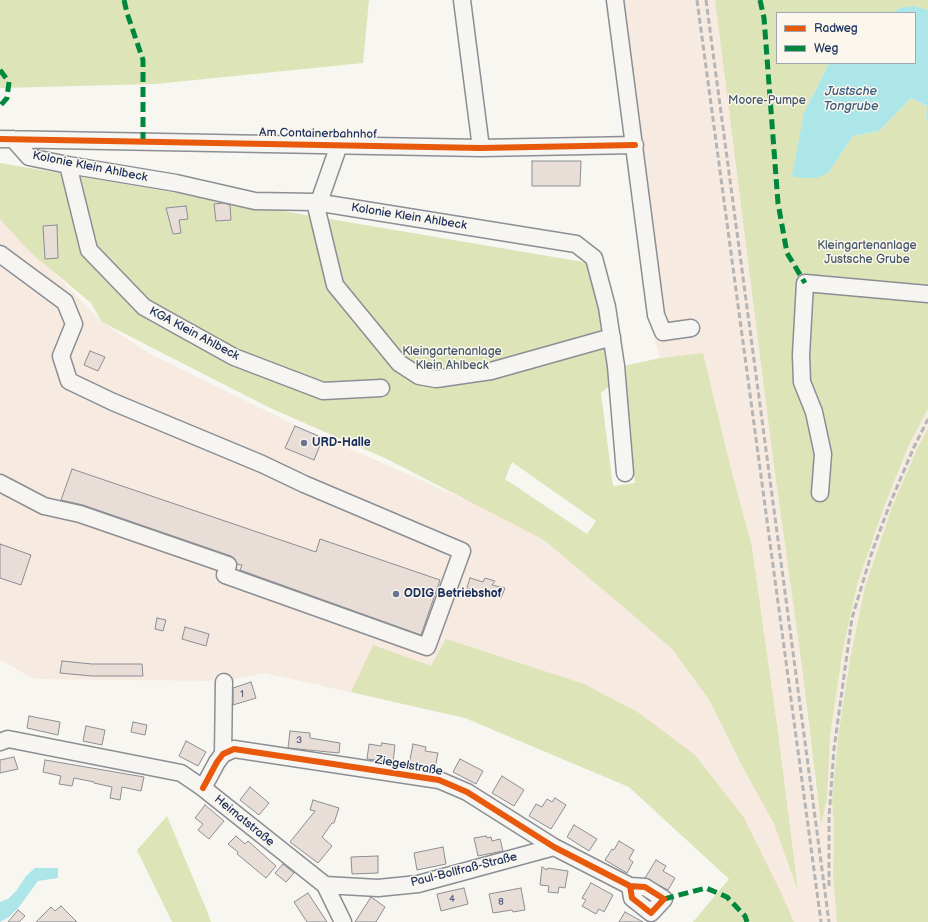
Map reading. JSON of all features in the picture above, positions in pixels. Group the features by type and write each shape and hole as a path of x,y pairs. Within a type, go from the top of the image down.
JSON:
{"street":[{"path":"462,0 481,148"},
{"path":"615,0 656,315 664,332 691,328"},
{"name":"Am Containerbahnhof","path":"6,139 481,148 635,145"},
{"name":"Kolonie Klein Ahlbeck","path":"6,139 29,157 176,183 255,201 317,202 576,244 594,258 607,307 616,366 625,473"},
{"path":"338,145 317,202 335,285 400,363 419,376 436,379 491,371 612,337"},
{"name":"KGA Klein Ahlbeck","path":"68,165 89,250 144,307 234,356 323,391 381,388"},
{"path":"0,254 65,302 74,324 61,356 69,380 113,402 262,464 304,484 462,551 427,647 225,575 228,566 80,514 44,506 0,483"},
{"path":"820,493 823,454 814,412 802,382 800,355 805,283 928,294"},
{"path":"203,788 223,754 224,682"},
{"name":"Heimatstraße","path":"0,742 8,739 180,773 203,788 325,885 343,922"},
{"name":"Ziegelstraße","path":"223,754 234,750 439,780 467,792 554,847 630,886"},
{"name":"Paul-Bollfraß-Straße","path":"325,885 378,888 418,884 554,847"}],"shaded area":[{"path":"605,0 715,0 821,824 827,799 830,736 842,655 857,585 884,507 908,447 928,409 928,428 917,449 892,507 865,587 850,659 838,737 832,801 834,825 833,876 837,922 794,922 783,897 730,879 629,787 465,718 265,673 224,681 35,679 0,660 0,217 102,322 150,354 289,422 475,504 544,540 672,649 710,701 740,762 774,824 797,888 778,732 752,547 731,469 703,353 660,358 651,326"}],"green space":[{"path":"0,0 369,0 363,63 155,84 0,88"},
{"path":"715,0 928,0 928,10 914,6 900,8 893,12 776,12 776,64 828,64 804,113 828,173 853,136 879,131 911,98 927,106 926,119 928,119 928,409 908,447 884,507 857,585 842,655 830,736 827,799 821,825 802,667 773,459"},
{"name":"Kleingartenanlage Klein Ahlbeck","path":"0,163 589,263 612,367 613,383 601,393 613,486 635,483 620,367 660,358 703,353 731,469 752,547 778,732 798,891 774,824 740,762 710,701 672,649 544,540 387,459 270,408 102,322 91,303 30,252 0,219","holes":["512,462 596,521 587,534 505,479"]},
{"path":"928,428 928,922 837,922 833,876 834,825 832,801 838,737 850,659 865,587 892,507 917,449"},
{"path":"446,639 584,684 639,713 695,755 744,818 794,922 693,922 729,879 629,787 465,718 351,692 373,645 431,666"},
{"path":"167,816 211,922 172,922 137,850"}],"water":[{"name":"Justsche Tongrube","path":"914,6 928,10 928,119 926,120 927,106 911,98 879,131 853,136 828,173 816,178 801,178 792,176 804,113 828,64 916,64 916,12 893,12 900,8"},
{"path":"35,868 58,868 58,878 38,881 19,907 9,917 0,922 0,902 8,899 16,891 26,876"}],"building":[{"path":"532,161 581,161 580,186 532,186"},
{"path":"223,203 230,205 231,220 216,221 214,204"},
{"path":"186,206 188,219 179,220 181,233 173,234 166,208"},
{"path":"57,225 58,258 45,259 43,226"},
{"path":"90,351 105,357 98,371 84,365"},
{"name":"URD-Halle","path":"295,426 323,438 314,460 285,448"},
{"path":"72,469 316,552 320,539 440,580 421,635 240,570 242,565 237,564 235,559 231,556 83,505 61,500"},
{"path":"0,544 31,555 21,585 0,578"},
{"path":"470,578 483,582 485,578 495,581 492,585 505,588 501,598 467,588"},
{"path":"157,618 166,620 163,631 155,629"},
{"path":"185,627 209,634 206,646 182,639"},
{"path":"62,661 92,664 142,664 143,676 92,676 60,673"},
{"path":"251,682 256,698 233,705 233,688"},
{"path":"29,716 60,722 58,735 27,728"},
{"path":"133,722 147,725 145,735 131,732"},
{"path":"86,726 105,730 102,745 83,741"},
{"path":"290,731 310,733 310,738 340,743 339,753 288,748"},
{"path":"186,741 206,752 198,766 179,756"},
{"path":"382,743 395,745 393,762 367,759 369,744 381,746"},
{"path":"413,744 426,747 425,751 438,753 435,768 409,765"},
{"path":"14,757 18,769 0,773 0,760"},
{"path":"460,759 483,771 476,784 453,772"},
{"path":"45,760 144,777 141,791 122,787 120,800 110,798 112,787 94,782 74,778 72,786 59,784 61,776 43,772"},
{"path":"502,776 524,790 514,806 492,793"},
{"path":"250,787 269,803 259,815 240,800"},
{"path":"555,798 566,805 551,829 529,816 536,804 542,807 547,799 552,802"},
{"path":"313,800 339,808 334,823 332,823 322,837 332,846 318,863 290,842 315,811 310,810"},
{"path":"205,805 224,821 209,839 198,830 203,824 195,818"},
{"path":"574,825 597,839 589,851 567,837"},
{"path":"236,836 245,844 248,841 276,866 266,878 237,854 238,852 228,844"},
{"path":"486,836 487,838 491,837 492,841 500,839 503,851 478,856 474,838"},
{"path":"619,841 634,850 629,859 633,862 627,873 605,860 612,849 614,850"},
{"path":"443,847 446,864 417,870 414,853"},
{"path":"378,856 378,873 352,874 351,857"},
{"path":"656,860 666,866 663,871 675,878 668,890 645,878"},
{"path":"283,864 294,873 286,882 275,873"},
{"path":"542,867 547,870 548,868 568,871 565,888 559,887 558,893 548,892 549,886 540,885"},
{"path":"591,883 613,895 604,912 599,909 596,914 582,906 586,900 582,898"},
{"path":"464,888 468,904 441,911 437,894"},
{"path":"521,888 525,910 513,912 512,910 493,913 489,894"},
{"path":"308,893 327,922 307,922 294,902"},
{"path":"371,897 385,907 376,922 355,922"},
{"path":"61,906 77,922 36,922 51,907 55,911"},
{"path":"18,910 25,916 19,922 8,922"},
{"path":"625,912 643,922 619,922"}],"railway":[{"path":"697,0 821,922"},
{"path":"706,0 829,922"},
{"path":"829,886 829,817 834,749 852,618 872,552 891,501 914,447 928,419"}],"marked path":[{"path":"124,0 143,60 143,141"},
{"path":"760,0 764,18 778,203 787,253 805,283"},
{"path":"0,70 9,82 7,98 0,106"},
{"path":"664,899 706,888 727,897 745,916 747,922"}],"cycle path":[{"path":"0,139 481,148 635,145"},
{"path":"203,788 223,754 234,749 439,780 467,792 554,847 630,886 632,898 651,913 664,899 645,887 630,886"}],"place":[{"name":"URD-Halle","path":"304,443"},
{"name":"ODIG Betriebshof","path":"396,594"}],"park label":[{"name":"Moore-Pumpe","path":"767,101"},
{"name":"Kleingartenanlage Justsche Grube","path":"867,253"}]}
